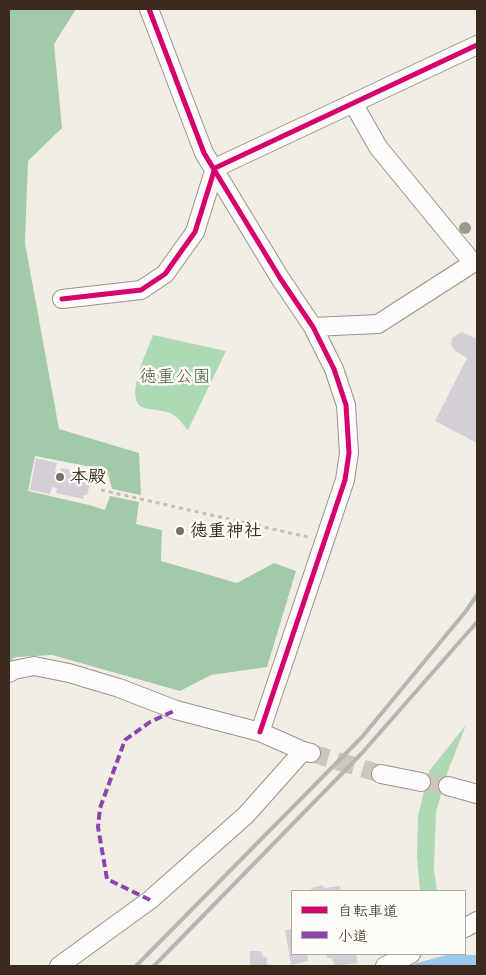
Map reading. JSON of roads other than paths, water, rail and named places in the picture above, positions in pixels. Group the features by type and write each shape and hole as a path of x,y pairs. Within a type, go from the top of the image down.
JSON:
{"street":[{"path":"149,9 204,153 215,168 280,278 313,327 334,369 346,405 349,453 345,480 260,732"},
{"path":"62,299 141,290 165,274 195,232 215,168 477,45"},
{"path":"313,327 378,324 472,263 378,147 353,103"},
{"path":"9,673 14,670 34,666 69,674 119,688 176,710 260,732 307,752 246,815 150,900 59,966"},
{"path":"381,774 421,782"},
{"path":"448,786 477,794"},
{"path":"466,927 477,921"},
{"path":"385,966 409,955"}],"water":[{"path":"447,955 477,955 477,966 405,966"}],"tunnel":[{"path":"311,753 381,774"},
{"path":"421,782 448,786"}],"railway":[{"path":"136,966 362,737 466,611 477,595"},
{"path":"154,966 362,753 477,622"}],"place":[{"name":"本殿","path":"60,477"},
{"name":"徳重神社","path":"180,531"}],"park label":[{"name":"徳重公園","path":"175,377"}]}
